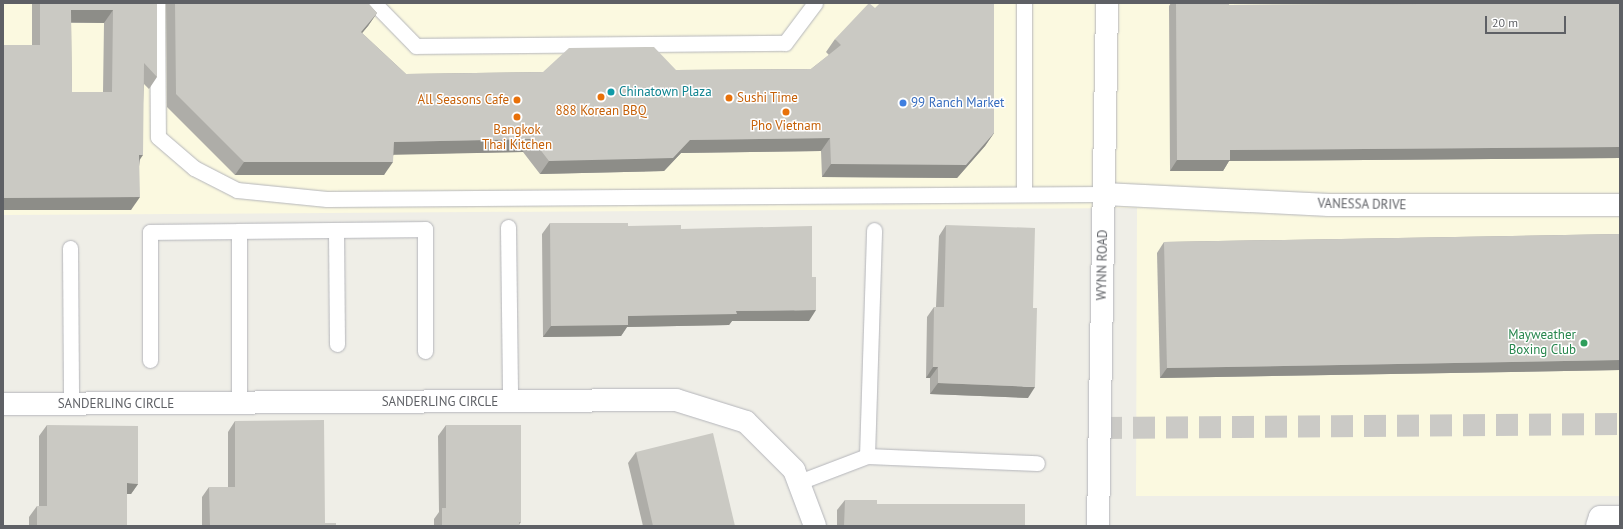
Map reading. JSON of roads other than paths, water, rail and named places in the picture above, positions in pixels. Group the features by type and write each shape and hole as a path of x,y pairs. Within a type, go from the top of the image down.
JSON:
{"street":[{"name":"WYNN ROAD","path":"1098,526 1107,3"},
{"name":"VANESSA DRIVE","path":"1104,194 1330,205 1620,205"},
{"name":"SANDERLING CIRCLE","path":"3,404 676,400 746,422 794,470 815,526"}],"lane":[{"path":"157,3 158,137 194,168 237,190 327,199 1104,194"},
{"path":"374,3 416,46 785,43 815,3"},
{"path":"1024,3 1024,194"},
{"path":"508,227 510,401"},
{"path":"150,360 150,232 424,229 425,351"},
{"path":"336,230 336,344"},
{"path":"867,456 874,230"},
{"path":"239,231 239,403"},
{"path":"70,248 71,404"},
{"path":"799,482 867,456 1037,463"}],"tunnel":[{"path":"1100,428 1620,424"}],"place":[{"name":"Chinatown Plaza","path":"611,92"},
{"name":"888 Korean BBQ","path":"601,97"},
{"name":"Sushi Time","path":"729,98"},
{"name":"All Seasons Cafe","path":"517,100"},
{"name":"99 Ranch Market","path":"903,103"},
{"name":"Pho Vietnam","path":"786,112"},
{"name":"Bangkok Thai Kitchen","path":"517,117"},
{"name":"Mayweather Boxing Club","path":"1584,343"}]}
